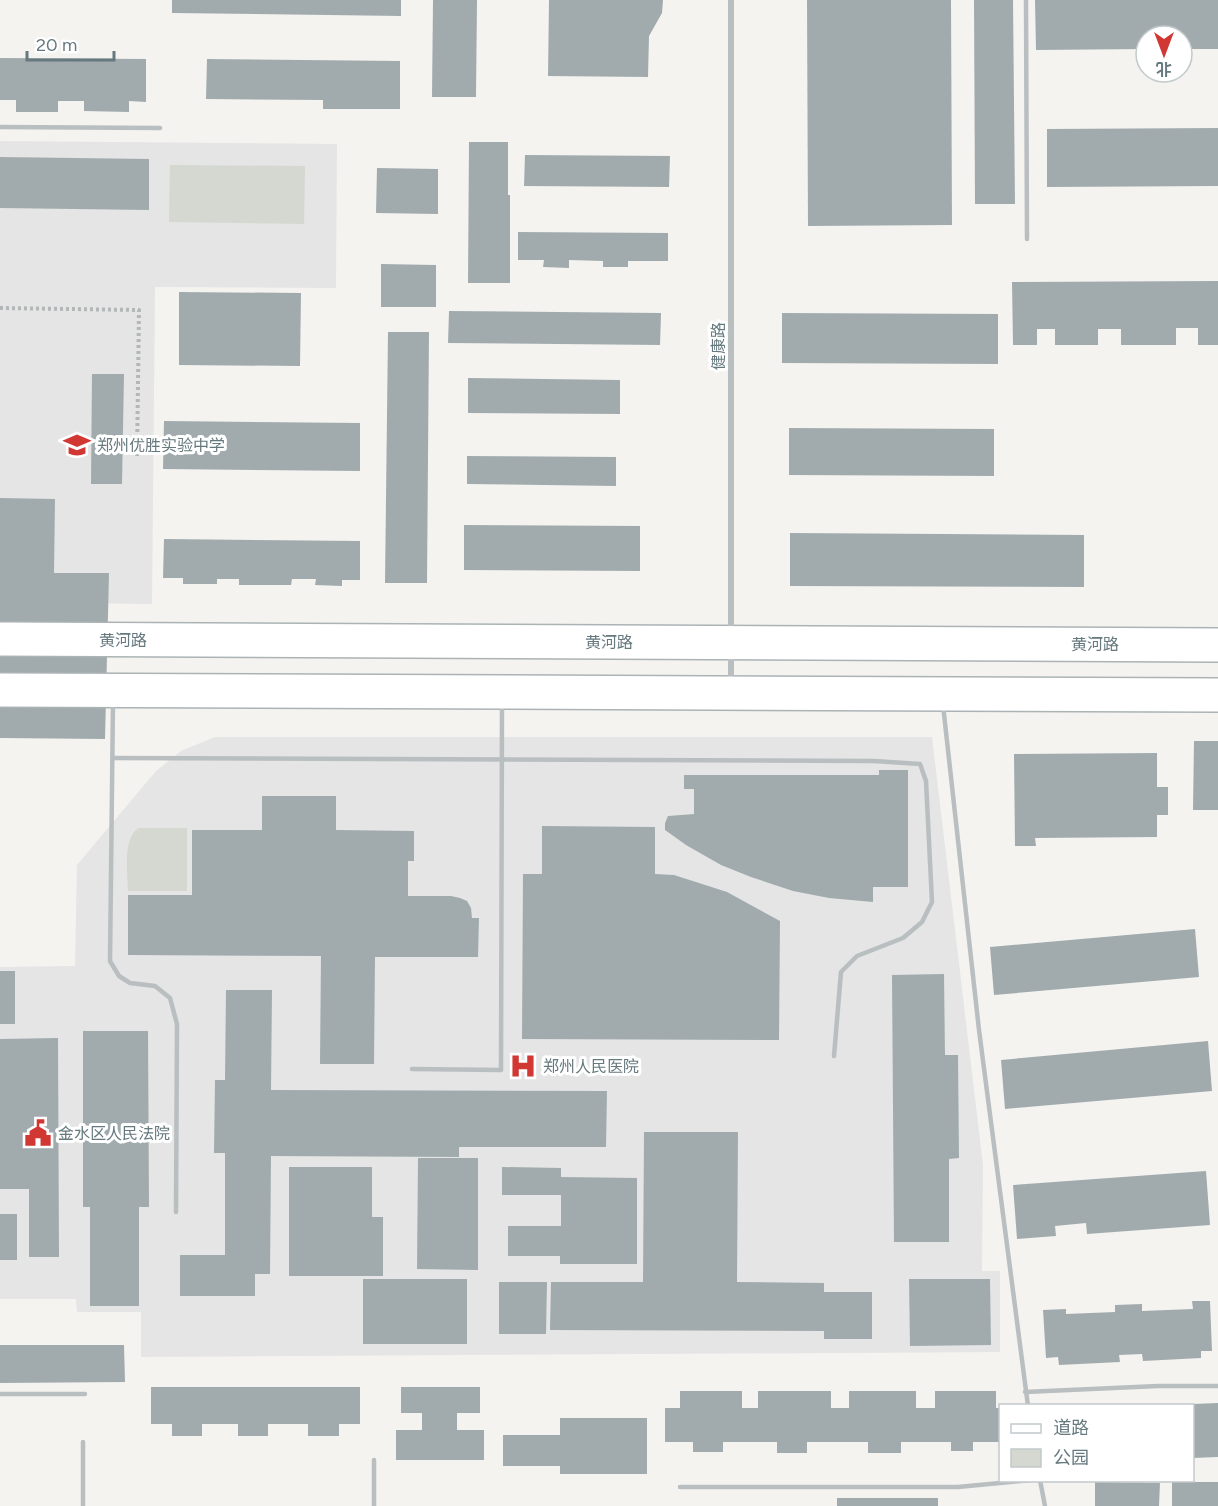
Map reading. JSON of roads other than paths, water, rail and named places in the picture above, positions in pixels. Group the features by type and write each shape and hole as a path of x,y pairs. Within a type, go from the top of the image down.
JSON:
{"main road":[{"name":"黄河路","path":"0,639 1218,645"},
{"path":"0,690 1218,695"}],"street":[{"name":"健康路","path":"731,0 731,693"}],"lane":[{"path":"1026,0 1027,239"},
{"path":"0,126 160,128"},
{"path":"113,690 110,961 118,976 130,983 154,986 170,998 177,1024 176,1212"},
{"path":"412,1070 501,1070 502,692"},
{"path":"941,694 979,1030 1028,1404"},
{"path":"113,758 874,761 920,764 926,781 932,902 922,922 903,938 857,956 841,972 834,1056"},
{"path":"1025,1392 1158,1386 1218,1386"},
{"path":"0,1394 85,1394"},
{"path":"83,1442 83,1506"},
{"path":"374,1460 374,1506"},
{"path":"680,1487 958,1487 1010,1482"},
{"path":"1040,1482 1045,1506"}],"place":[{"name":"郑州优胜实验中学","path":"77,445"},
{"name":"郑州人民医院","path":"523,1066"},
{"name":"金水区人民法院","path":"38,1133"}]}
